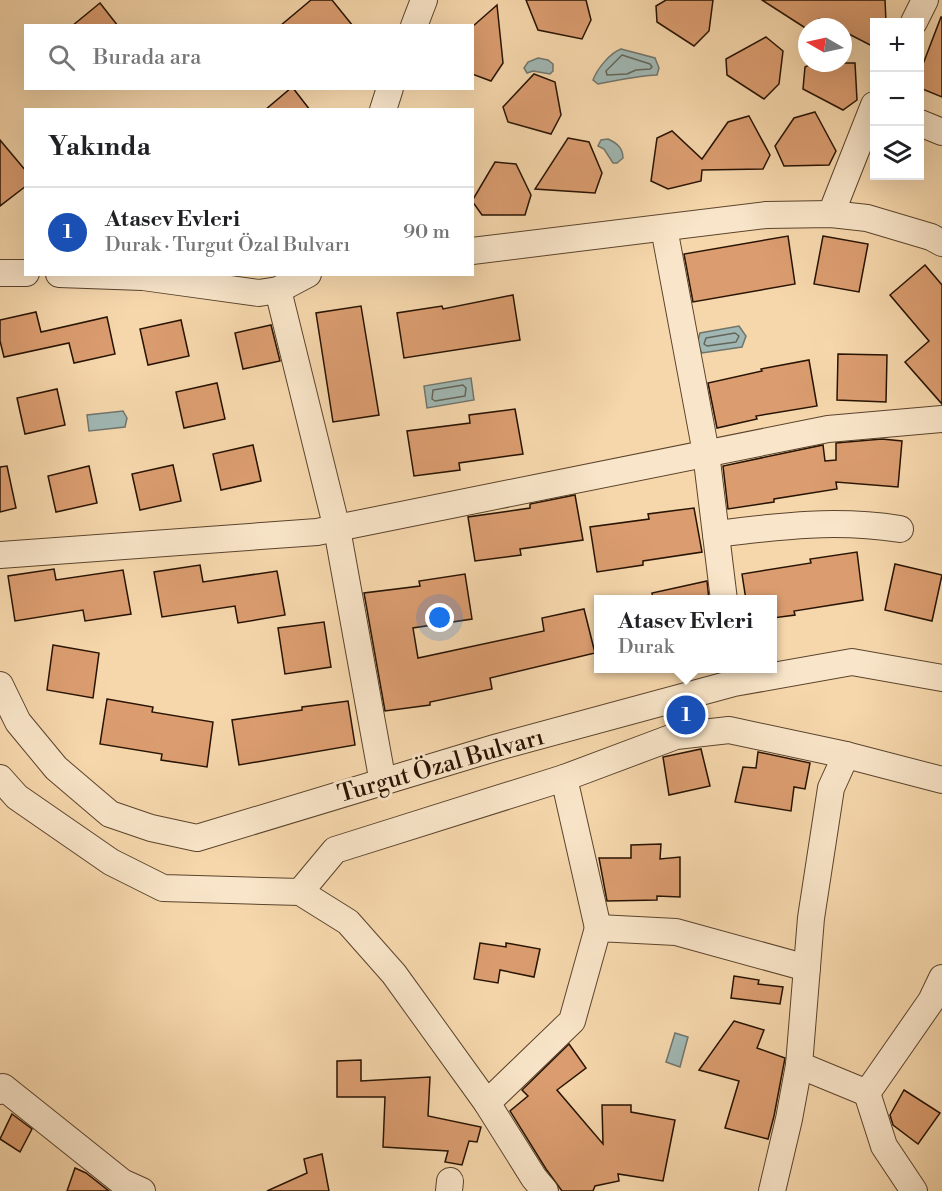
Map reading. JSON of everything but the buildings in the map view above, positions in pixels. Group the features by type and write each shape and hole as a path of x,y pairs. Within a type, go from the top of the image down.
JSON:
{"street":[{"path":"415,24 424,0"},
{"path":"916,18 926,0 942,8"},
{"path":"384,108 389,90"},
{"path":"831,214 870,115"},
{"path":"924,125 942,132"},
{"path":"474,251 766,215 831,214 867,218 931,237 942,243"},
{"path":"664,228 706,453 723,595"},
{"path":"0,273 24,273"},
{"path":"115,276 143,277 259,293 278,290 304,276"},
{"path":"278,290 337,529 383,783"},
{"path":"0,555 317,532 828,429 942,419"},
{"path":"716,534 825,523 900,529"},
{"name":"Turgut Özal Bulvarı","path":"0,685 18,722 57,768 110,814 151,828 197,838 498,747 746,681 852,662 942,678"},
{"path":"300,892 335,850 564,778 676,736 729,730 846,754 942,780"},
{"path":"772,1191 799,1065 811,918 831,788 846,754"},
{"path":"0,778 17,797 111,862 163,888 300,892 348,922 394,974 487,1103 534,1178 545,1191"},
{"path":"487,1103 572,1021 598,928 564,778"},
{"path":"598,928 676,932 807,968"},
{"path":"867,1093 938,998"},
{"path":"799,1065 867,1093 884,1146 914,1191"},
{"path":"1,1086 122,1182 142,1191"}],"water":[{"path":"621,49 655,58 659,68 657,75 598,84 593,80 598,71 608,58"},
{"path":"538,58 548,60 553,64 553,71 550,74 533,71 527,73 524,68 528,62"},
{"path":"608,139 617,144 622,151 623,158 617,163 613,163 604,149 598,146 601,140"},
{"path":"739,326 746,336 742,347 702,353 698,343 700,333"},
{"path":"471,378 474,400 427,408 424,386"},
{"path":"123,411 127,418 125,427 89,431 87,415"},
{"path":"675,1033 688,1037 680,1067 666,1062"}],"place":[{"name":"Atasev Evleri","path":"686,715"}]}
